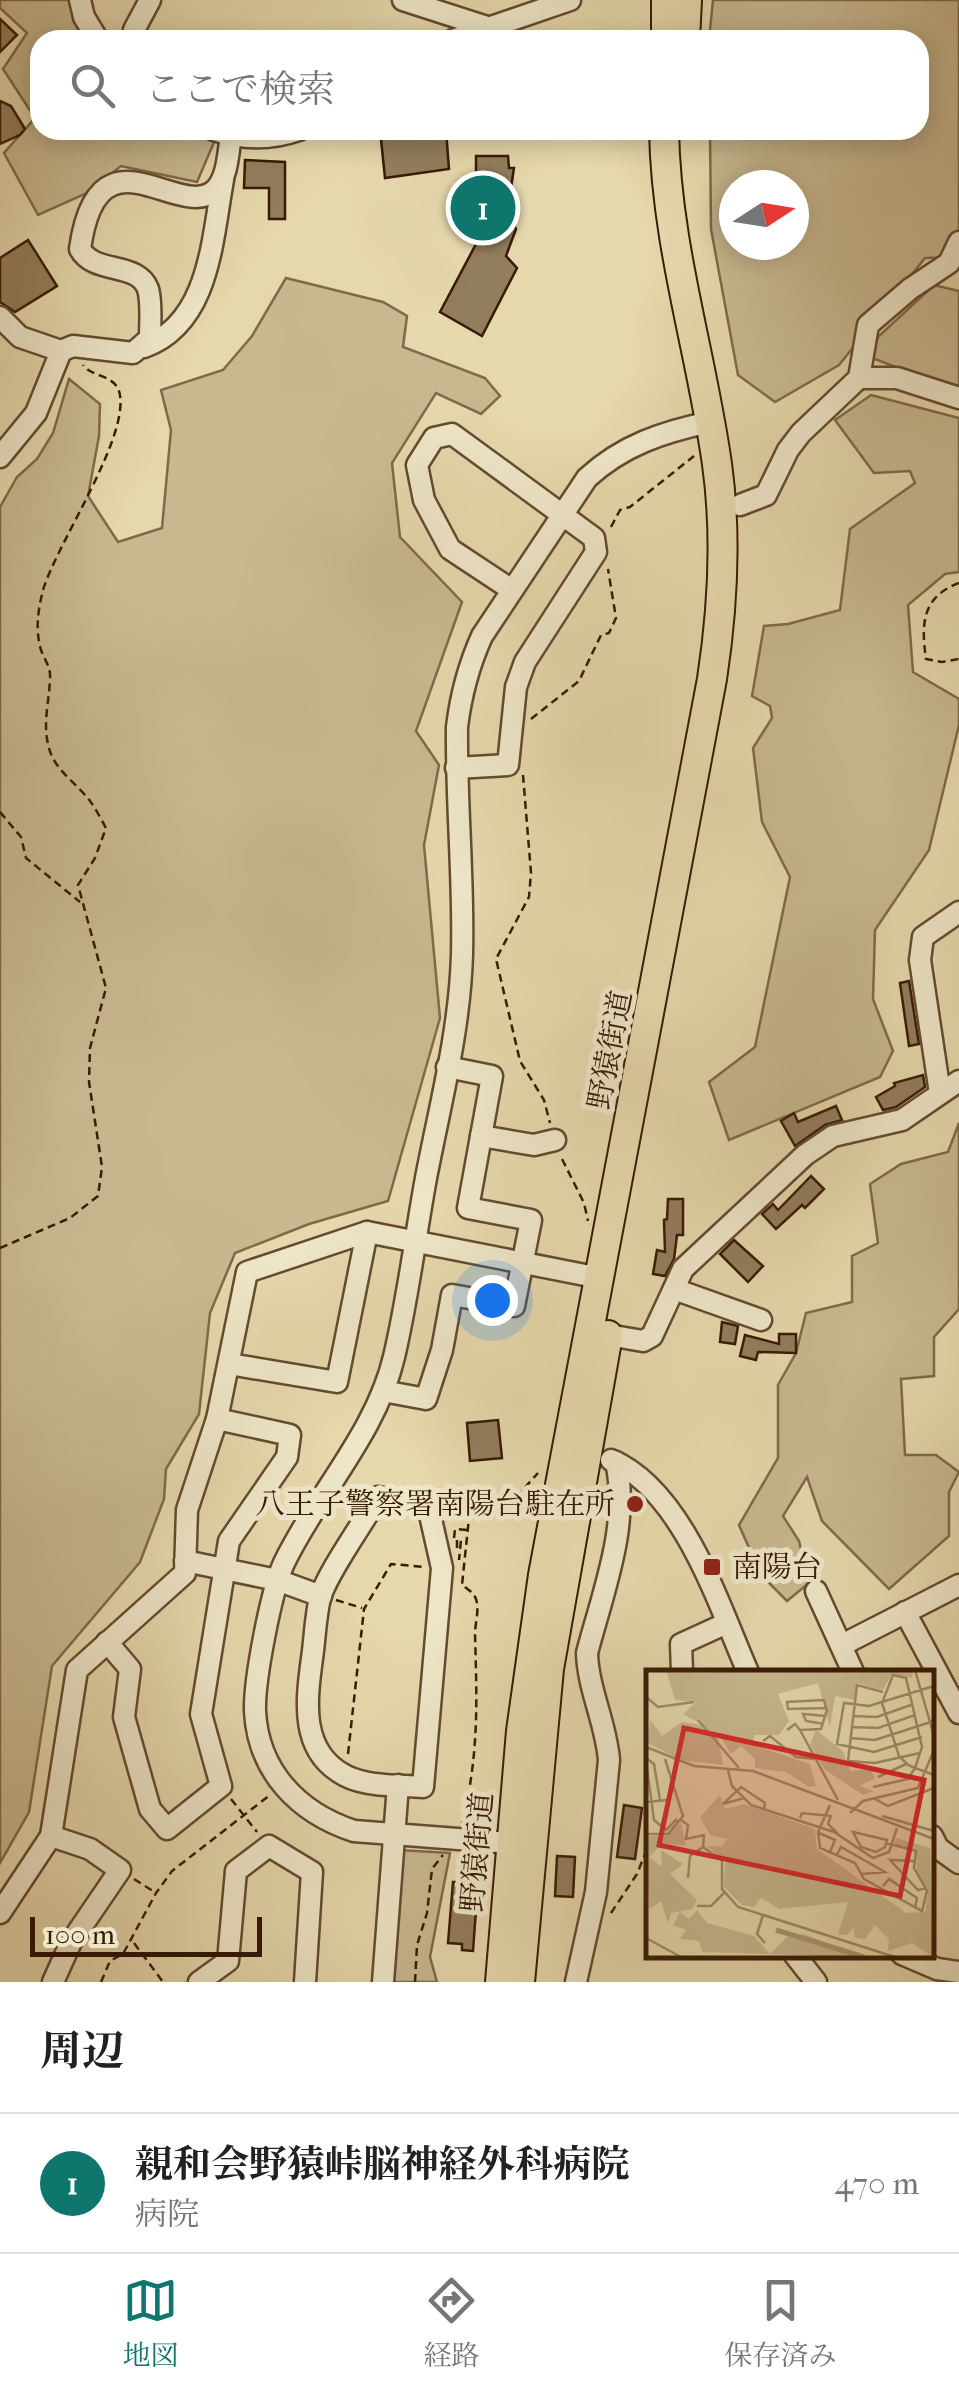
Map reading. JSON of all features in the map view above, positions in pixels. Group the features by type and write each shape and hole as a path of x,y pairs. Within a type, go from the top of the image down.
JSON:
{"main road":[{"path":"666,0 666,30"},
{"path":"685,30 686,0"},
{"name":"野猿街道","path":"500,1982 549,1669 600,1278 718,643 723,540 710,422 671,233 665,140"},
{"name":"野猿街道","path":"578,1451 608,1335 730,689 739,621 740,505 727,416 691,243 683,140"},
{"name":"野猿街道","path":"520,1982 521,1844"}],"street":[{"path":"80,0 92,30"},
{"path":"134,30 150,0"},
{"path":"402,0 490,28"},
{"path":"484,30 542,6 570,0"},
{"path":"0,317 20,337 67,349 133,353 158,342 187,318 205,275 223,178 223,140"},
{"path":"142,348 150,338 148,290 132,273 86,259 80,250 90,208 103,192 118,183 130,181 194,196 216,190 223,178"},
{"path":"740,505 766,495 801,433 859,378 868,325 910,289 949,263 959,242"},
{"path":"0,458 36,413 67,349"},
{"path":"859,378 897,378 959,398"},
{"path":"521,1844 354,1831 331,1824 282,1787 267,1760 255,1708 271,1602 283,1564 383,1391 394,1358 448,1067 462,957 456,768 461,693 470,663 482,636 586,478 608,459 652,437 710,422"},
{"path":"456,768 508,765 516,688 525,662 596,552 594,538 452,434 434,438 417,465 424,500 450,549 512,590"},
{"path":"940,1093 920,960 923,937 959,912"},
{"path":"383,1391 426,1399 442,1350 452,1295 514,1306 530,1220 468,1208 492,1076 448,1067"},
{"path":"608,1335 643,1341 652,1336 683,1269 805,1155 833,1136 902,1120 959,1081"},
{"path":"481,1136 534,1146 555,1140"},
{"path":"0,1913 51,1836 77,1670 185,1573 187,1510 216,1420 247,1272 366,1232 600,1278"},
{"path":"229,1364 337,1382 366,1232"},
{"path":"674,1289 761,1320"},
{"path":"108,1642 130,1669 124,1718 150,1810 166,1830 221,1786 201,1714 224,1570 230,1541 287,1457 290,1435 216,1420"},
{"path":"578,1451 616,1462 647,1486 673,1516 694,1551 747,1670"},
{"path":"576,1982 596,1892 610,1760 588,1670 588,1652 618,1521 622,1490 616,1462"},
{"path":"378,1497 428,1506 442,1568 423,1787 363,1782 346,1776 330,1764 316,1745 306,1703 321,1596 378,1497"},
{"path":"186,1561 278,1580 321,1596"},
{"path":"842,1646 959,1585"},
{"path":"816,1591 852,1670"},
{"path":"905,1612 959,1713"},
{"path":"682,1670 681,1644 727,1623"},
{"path":"383,1982 398,1784"},
{"path":"51,1836 90,1849 120,1870 70,1942 53,1982"},
{"path":"934,1840 938,1848 959,1863"},
{"path":"199,1982 228,1961 236,1871 268,1846 312,1872 305,1982"},
{"path":"796,1957 816,1982"},
{"path":"909,1957 937,1969 959,1972"}],"path":[{"path":"0,1248 70,1218 98,1196 102,1168 88,1082 90,1048 106,988 78,885 96,858 106,828 92,803 52,758 45,707 51,675 36,620 59,550 113,443 119,390 111,380 87,371 67,349"},
{"path":"608,533 620,510 698,452"},
{"path":"527,722 580,681 601,635 609,633 616,618 606,559"},
{"path":"959,583 941,590 926,612 922,632 926,658 942,662 959,659"},
{"path":"534,701 542,711"},
{"path":"523,772 532,873 529,897 496,959 520,1061 544,1100 555,1140 584,1202 590,1235"},
{"path":"0,812 21,838 26,858 80,902"},
{"path":"414,1982 432,1869 451,1839 474,1776 478,1606 474,1594 462,1585 469,1518 519,1494 541,1470"},
{"path":"461,1540 462,1529"},
{"path":"346,1776 364,1609 392,1564 442,1568"},
{"path":"321,1596 364,1609"},
{"path":"221,1786 268,1846"},
{"path":"100,1982 110,1961 124,1954 172,1870 272,1793"},
{"path":"607,1925 646,1851"},
{"path":"120,1870 156,1893"},
{"path":"132,1940 162,1982"}],"shaded area":[{"path":"0,0 75,0 83,30 30,30 30,110 3,69 27,33 0,8"},
{"path":"713,0 959,0 959,257 925,258 839,365 775,402 738,375 711,229 710,140 929,140 929,30 710,30"},
{"path":"30,124 30,140 215,140 197,182 121,166 85,194 38,215 4,153"},
{"path":"286,278 383,302 407,316 403,347 485,378 500,396 481,414 436,393 392,463 400,537 462,602 416,731 439,765 424,845 440,1018 388,1201 309,1224 235,1253 210,1313 199,1414 166,1469 164,1499 140,1562 52,1666 29,1812 0,1863 0,507 17,477 37,459 53,433 69,379 100,404 99,436 88,496 118,542 162,528 171,430 161,390 223,370 252,336"},
{"path":"934,285 959,291 959,391 872,358 878,337"},
{"path":"871,395 959,418 959,572 945,574 908,605 913,672 959,699 959,725 929,850 875,930 873,999 893,1051 880,1077 729,1140 709,1082 755,1047 790,877 762,822 753,748 772,718 770,706 752,696 764,626 840,610 850,529 915,483 910,471 874,473 835,420"},
{"path":"959,1123 959,1309 934,1337 934,1376 901,1379 905,1455 936,1455 959,1472 949,1492 949,1536 889,1589 822,1521 807,1477 783,1516 799,1541 809,1583 787,1601 761,1575 739,1525 778,1458 778,1385 796,1353 806,1313 852,1302 852,1256 878,1243 870,1184 901,1164 948,1152"},
{"path":"399,1850 450,1853 430,1957 437,1982 391,1982"}],"building":[{"path":"0,19 17,35 0,52"},
{"path":"0,101 11,106 25,129 0,144"},
{"path":"381,140 447,140 449,169 385,178"},
{"path":"476,156 508,156 509,168 514,168 507,214 516,229 506,256 517,268 482,336 440,312 476,244"},
{"path":"245,160 285,162 285,219 269,219 269,188 244,188"},
{"path":"28,240 57,286 15,312 0,302 0,258"},
{"path":"909,981 919,1044 909,1046 900,983"},
{"path":"923,1075 925,1087 896,1107 883,1110 876,1097 894,1083"},
{"path":"836,1106 842,1120 825,1125 795,1146 781,1121 794,1113 798,1122"},
{"path":"811,1176 824,1189 776,1229 762,1214 773,1204 778,1210"},
{"path":"668,1199 683,1199 683,1235 677,1235 674,1259 665,1276 653,1274 657,1250 665,1252"},
{"path":"734,1240 763,1266 748,1282 720,1254"},
{"path":"722,1322 738,1326 735,1344 720,1342"},
{"path":"779,1334 796,1334 796,1353 758,1352 756,1360 740,1356 745,1335 779,1344"},
{"path":"498,1420 502,1458 470,1461 467,1423"},
{"path":"624,1805 642,1808 635,1859 617,1857"},
{"path":"557,1856 575,1857 573,1897 555,1896"},
{"path":"453,1882 478,1883 473,1951 462,1950 462,1944 448,1943"}],"place":[{"name":"親和会野猿峠脳神経外科病院","path":"483,208"},
{"name":"八王子警察署南陽台駐在所","path":"635,1504"},
{"name":"南陽台","path":"712,1567"}]}
